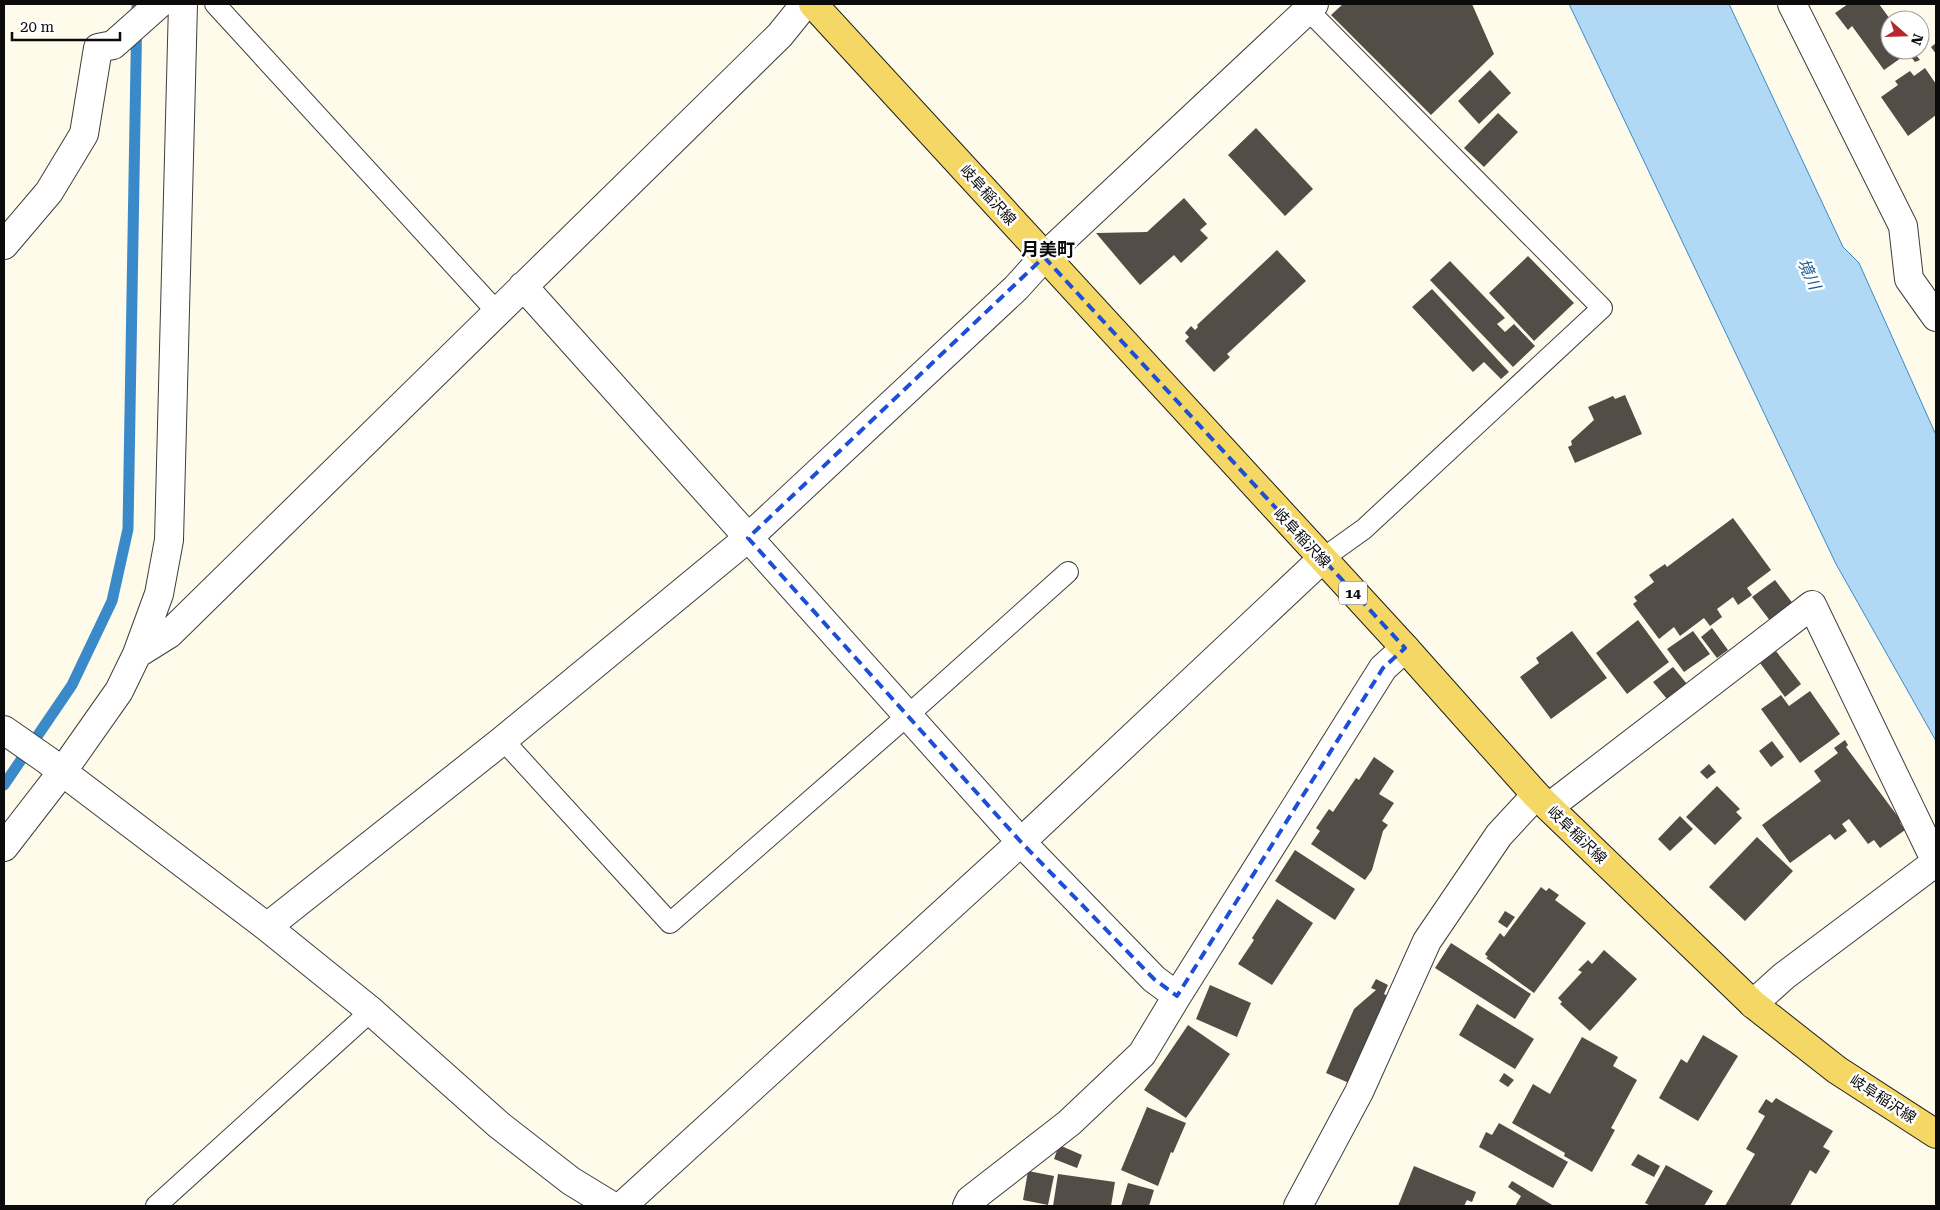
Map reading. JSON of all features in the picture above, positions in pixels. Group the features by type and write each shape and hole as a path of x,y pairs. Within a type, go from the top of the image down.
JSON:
{"main road":[{"name":"岐阜稲沢線","path":"814,4 1543,801 1753,1004 1837,1070 1936,1134"}],"street":[{"path":"4,245 49,192 84,134 98,48 113,45 159,4"},
{"path":"4,846 55,766 119,692 137,654 159,594 169,540 183,4"},
{"path":"137,654 169,634 780,35 805,4"},
{"path":"1792,4 1902,226 1909,279 1936,317"},
{"path":"267,927 503,740 748,538 1016,288 1044,257 1308,6"},
{"path":"523,286 1021,842 1154,980 1178,996"},
{"path":"622,1206 1021,842 1322,559"},
{"path":"1298,1206 1359,1092 1427,941 1498,834 1812,606 1936,862 1784,976 1753,1004"},
{"path":"967,1206 970,1200 1069,1123 1142,1054 1383,668 1405,648"},
{"path":"7,733 55,766 267,927 371,1011 498,1125 571,1181 612,1206"}],"lane":[{"path":"215,4 497,312"},
{"path":"1308,6 1602,308 1364,529 1322,559"},
{"path":"503,740 670,923 907,716 1068,572"},
{"path":"156,1206 371,1011"}],"highlighted area":[{"path":"1044,257 1405,648 1383,668 1177,996 1154,979 1021,842 748,538"}],"water":[{"name":"境川","path":"1569,4 1729,4 1843,247 1859,263 1936,435 1936,741 1836,564"}],"building":[{"path":"1343,4 1472,4 1494,54 1431,115 1331,15"},
{"path":"1848,4 1879,4 1883,10 1880,10 1880,60 1898,60 1884,70 1852,26 1848,30 1835,13"},
{"path":"1936,43 1936,54 1931,47"},
{"path":"1925,68 1936,84 1936,115 1908,136 1881,97 1898,85 1895,81 1910,71 1914,76"},
{"path":"1490,70 1511,93 1479,124 1458,101"},
{"path":"1498,113 1518,132 1484,167 1464,148"},
{"path":"1256,128 1313,189 1285,216 1228,155"},
{"path":"1184,198 1207,224 1200,230 1208,238 1181,263 1174,255 1140,285 1096,233 1147,232"},
{"path":"1277,250 1306,281 1227,354 1230,357 1214,372 1185,341 1189,337 1185,333 1191,326 1195,330 1198,327 1197,325"},
{"path":"1528,256 1574,303 1534,341 1489,293"},
{"path":"1450,261 1505,318 1497,324 1505,332 1514,324 1535,346 1513,367 1430,280"},
{"path":"1432,289 1509,372 1501,379 1484,362 1473,372 1412,307"},
{"path":"1625,395 1642,434 1575,463 1568,447 1572,445 1571,441 1594,420 1588,407 1613,396 1615,399"},
{"path":"1733,518 1771,570 1747,588 1752,595 1738,605 1733,597 1717,609 1722,617 1710,626 1704,618 1680,636 1674,627 1659,639 1633,604 1637,601 1634,597 1654,582 1649,575 1665,564 1667,567"},
{"path":"1775,580 1794,605 1771,622 1752,597"},
{"path":"1638,620 1669,662 1627,694 1596,653"},
{"path":"1712,628 1728,650 1717,658 1701,637"},
{"path":"1572,631 1607,678 1551,719 1520,677 1539,663 1536,658"},
{"path":"1693,631 1710,654 1684,672 1667,649"},
{"path":"1776,651 1801,684 1785,697 1760,663"},
{"path":"1673,667 1687,684 1667,699 1653,682"},
{"path":"1810,691 1840,734 1800,763 1761,709 1781,695 1789,706"},
{"path":"1845,740 1848,745 1846,747 1902,822 1900,823 1905,830 1880,848 1874,840 1868,844 1849,819 1842,824 1847,831 1835,840 1830,834 1790,863 1762,825 1821,781 1814,771 1838,753 1834,748"},
{"path":"1772,741 1784,757 1771,767 1759,751"},
{"path":"1374,757 1394,771 1379,794 1394,803 1382,821 1388,825 1383,831 1372,870 1365,880 1311,844 1320,831 1316,828 1329,809 1333,812 1356,778 1359,780"},
{"path":"1709,764 1716,772 1707,779 1700,772"},
{"path":"1717,786 1740,809 1736,812 1742,818 1715,845 1686,817"},
{"path":"1680,816 1693,829 1670,851 1658,839"},
{"path":"1757,837 1793,871 1745,921 1709,887"},
{"path":"1295,850 1355,889 1335,920 1275,881"},
{"path":"1541,887 1546,891 1549,888 1559,895 1555,900 1586,923 1534,993 1486,958 1488,957 1485,954 1500,933 1504,937"},
{"path":"1277,899 1313,923 1272,985 1238,964"},
{"path":"1505,911 1515,917 1507,928 1498,922"},
{"path":"1451,943 1531,994 1515,1019 1435,968"},
{"path":"1604,950 1637,979 1590,1031 1560,1004 1562,1002 1558,998 1582,972 1578,970 1588,960 1592,964"},
{"path":"1376,979 1388,985 1384,994 1389,997 1349,1083 1326,1073 1354,1009 1376,990 1371,988"},
{"path":"1210,985 1251,1003 1237,1037 1196,1019"},
{"path":"1477,1004 1534,1039 1515,1069 1459,1035"},
{"path":"1188,1025 1230,1054 1186,1118 1144,1090"},
{"path":"1703,1035 1738,1056 1698,1121 1659,1098 1681,1059 1687,1063"},
{"path":"1582,1037 1618,1057 1613,1066 1637,1080 1611,1128 1615,1130 1592,1172 1564,1156 1565,1153 1512,1123 1533,1084 1550,1094"},
{"path":"1504,1073 1514,1080 1508,1087 1499,1081"},
{"path":"1776,1098 1833,1131 1823,1147 1830,1151 1816,1174 1810,1170 1790,1206 1725,1206 1755,1154 1746,1149 1765,1116 1758,1112 1766,1099 1772,1103"},
{"path":"1147,1107 1186,1123 1173,1153 1171,1152 1158,1186 1121,1170"},
{"path":"1499,1123 1568,1162 1553,1188 1479,1147 1486,1132 1492,1135"},
{"path":"1059,1145 1082,1155 1077,1168 1054,1159"},
{"path":"1638,1154 1660,1166 1654,1177 1631,1165"},
{"path":"1666,1165 1713,1191 1704,1206 1651,1206 1645,1203"},
{"path":"1414,1166 1476,1192 1472,1202 1467,1200 1464,1206 1398,1206"},
{"path":"1028,1171 1054,1176 1048,1205 1023,1200"},
{"path":"1058,1174 1115,1182 1111,1206 1053,1206"},
{"path":"1512,1181 1554,1206 1515,1206 1521,1196 1508,1187"},
{"path":"1128,1183 1154,1190 1149,1206 1121,1206"}],"waterway":[{"path":"4,785 72,685 112,601 128,529 137,4"}],"district":[{"name":"月美町","path":"1048,249"}]}
